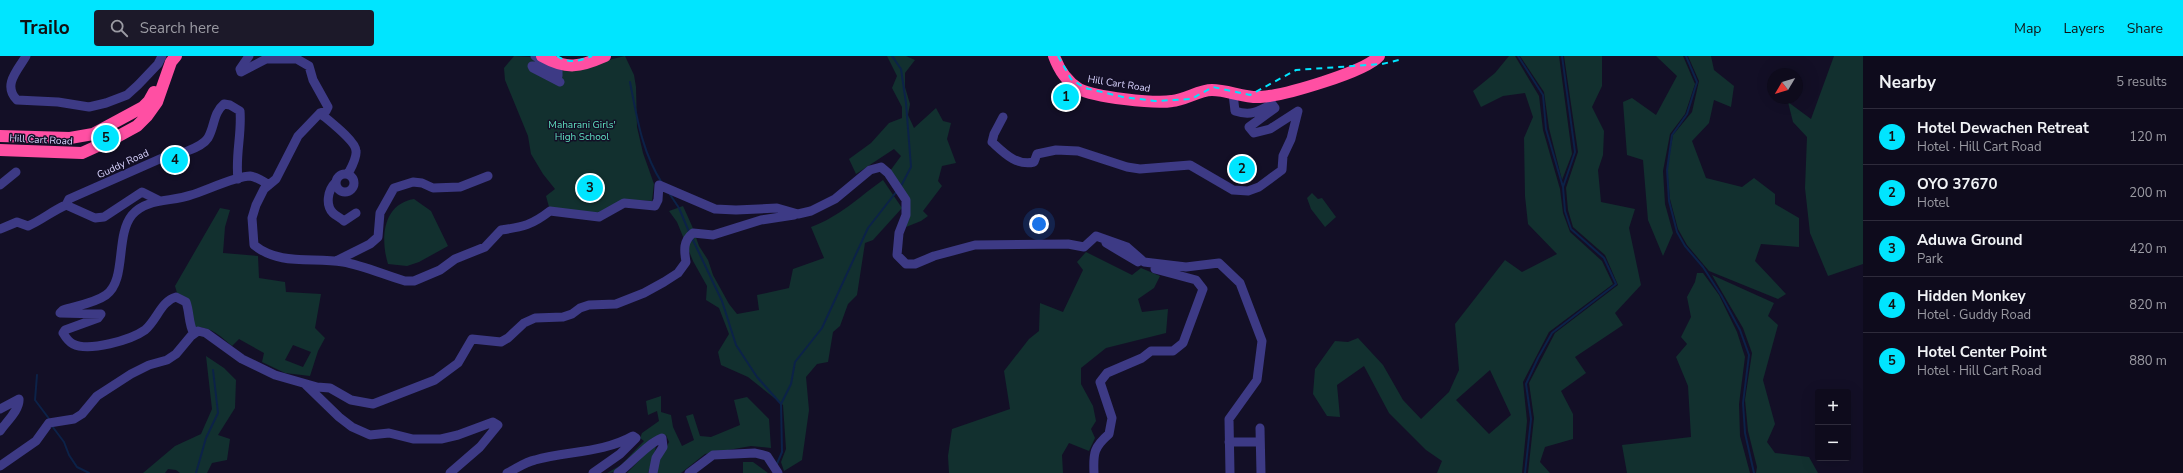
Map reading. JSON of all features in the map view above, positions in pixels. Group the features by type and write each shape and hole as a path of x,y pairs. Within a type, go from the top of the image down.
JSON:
{"highway":[{"path":"542,56 556,64 567,66 577,66 605,56"},
{"name":"Hill Cart Road","path":"1054,56 1063,75 1081,89 1117,97 1163,102 1174,101 1210,90 1259,97 1288,93 1359,69 1379,56"},
{"path":"0,136 30,135 70,138 93,134 131,114 149,101 170,58"},
{"name":"Hill Cart Road","path":"0,150 82,153 115,138 137,126 147,116 157,102 170,58"}],"street":[{"path":"26,56 12,78 12,95 17,100 58,102 89,107 127,95 156,67 170,58"},
{"path":"249,56 240,69 241,72 266,58 297,59 309,66 313,80 328,107 326,111 320,113 298,136 276,179 267,187 256,205 252,218 254,245 274,256 287,260 345,262 406,281 414,281 440,270 470,252 485,247 501,230 526,226 536,222 550,212 599,217 624,203 655,206 658,200 660,185 715,209 736,210 777,208 798,214"},
{"path":"535,56 558,71 558,76 539,66 532,66 533,68 560,82"},
{"path":"1003,117 994,134 992,142 1010,158 1026,164 1034,162 1037,154 1056,150 1078,151 1127,167 1140,169 1190,165 1233,190 1248,191 1259,187 1282,170 1284,156 1291,139 1298,111 1270,129 1254,133 1249,127 1274,108 1272,104 1257,112 1246,114 1234,111 1233,94"},
{"name":"Guddy Road","path":"66,205 69,199 162,158 174,156 201,144 207,138 218,109 224,104 230,105 240,111 236,158 238,179"},
{"path":"320,113 337,127 356,148 357,153 348,174"},
{"path":"0,466 36,441 49,423 60,420 74,419 82,414 97,396 120,381 149,365 167,360 176,354 198,331 206,332 242,359 275,375 317,387 330,388 351,400 373,404 435,380 458,363 472,339 501,342 508,338 524,323 535,318 563,317 589,305 616,304 644,293 678,273 686,262 684,248 690,236 713,235 761,220 811,211 835,199 870,170 881,167 888,173 906,200 906,215 899,233 898,255 906,264 915,264 934,256 975,245 1068,244 1084,247 1096,236"},
{"path":"0,185 16,172"},
{"path":"335,183 337,188 342,192 347,192 352,189 354,184 353,178 348,174 342,174 337,177 335,183 330,188 328,196 333,213 344,221 356,213"},
{"path":"194,334 190,328 189,312 186,302 176,297 168,299 144,330 129,338 99,347 73,344 63,334 65,330 98,318 101,314 66,315 60,313 63,310 106,295 114,286 124,230 131,215 140,207 160,201 190,196 249,176 260,179 267,187"},
{"path":"335,261 370,244 378,237 380,213 394,188 413,182 422,183 433,188 460,187 488,176"},
{"path":"0,229 17,222 28,226 42,220 53,210 66,205 95,218 104,217 142,192 160,201"},
{"path":"1096,236 1127,247 1144,262 1186,267 1219,263 1240,283 1262,341 1257,380 1229,419 1230,473"},
{"path":"1094,473 1093,454 1100,441 1109,434 1112,418 1100,382 1107,373 1142,358 1151,351 1172,351 1183,343 1203,289 1196,280 1144,265 1096,236"},
{"path":"304,383 339,417 352,427 370,435 389,433 427,440 458,435 493,422 498,424 480,447 450,473"},
{"path":"0,409 20,399 20,404 0,431"},
{"path":"1260,428 1261,473"},
{"path":"507,473 532,460 585,451 624,441 633,436 636,438 620,454 593,473"},
{"path":"618,473 644,452 653,442 662,438 663,447 656,458 653,473"},
{"path":"1229,442 1260,442"},
{"path":"689,473 713,455 755,453 767,456 778,473"}],"green space":[{"name":"Maharani Girls' High School","path":"514,56 604,61 625,56 634,75 636,87 637,127 643,153 654,184 652,201 635,200 598,214 549,207 546,196 555,189 543,174 531,154 528,136 505,80 504,68"},
{"path":"887,56 906,56 915,60 905,73 905,87 910,104 908,115 914,128 936,108 943,121 951,123 947,139 956,163 942,166 938,181 942,186 923,211 928,216 921,221 906,227 909,215 890,171 901,156 894,149 856,174 849,159 871,143 889,123 902,118 902,107 892,88 897,76"},
{"path":"1509,56 1515,56 1539,96 1543,130 1560,189 1563,213 1570,232 1602,261 1613,284 1549,332 1523,382 1527,421 1522,473 1437,473 1442,461 1426,450 1389,413 1364,366 1337,385 1340,417 1327,416 1313,394 1315,369 1335,341 1348,342 1358,338 1383,365 1403,400 1421,419 1449,392 1459,370 1455,324 1505,260 1522,272 1557,254 1528,224 1525,196 1524,138 1533,117 1525,93 1503,96 1481,107 1473,91 1495,73","holes":["1490,370 1511,415 1489,434 1456,400"]},
{"path":"1520,56 1559,56 1572,154 1562,180 1549,128 1544,92"},
{"path":"1564,56 1602,56 1602,86 1592,107 1604,131 1603,155 1598,170 1601,202 1635,209 1629,228 1641,285 1615,313 1623,325 1575,357 1586,373 1561,391 1573,414 1573,439 1545,447 1540,462 1550,473 1528,473 1534,418 1529,383 1555,333 1618,285 1605,255 1573,227 1568,210 1566,188 1578,152"},
{"path":"1656,56 1683,56 1695,84 1685,114 1670,134 1663,171 1665,204 1673,233 1663,256 1648,220 1643,160 1627,155 1623,102 1632,98 1656,115 1677,76"},
{"path":"1688,56 1711,56 1714,70 1734,86 1731,107 1714,100 1709,123 1692,141 1706,178 1742,187 1754,178 1775,194 1775,204 1799,218 1799,247 1761,244 1755,261 1786,294 1778,299 1709,271 1687,245 1678,229 1670,199 1667,168 1673,135 1692,112 1699,81"},
{"path":"1834,56 1863,56 1863,264 1828,276 1810,233 1805,188 1807,137 1793,122 1788,104 1791,104 1811,119"},
{"path":"883,180 902,208 873,240 865,243 857,295 848,304 840,326 833,332 828,362 817,364 806,377 809,410 802,460 784,471 781,462 786,449 783,405 748,377 721,365 718,352 729,334 719,308 706,300 707,286 693,261 677,222 669,211 683,206 699,246 708,260 713,275 729,304 737,314 759,310 757,295 789,288 793,269 824,258 811,227 831,218"},
{"path":"1312,193 1318,199 1322,198 1336,217 1325,227 1311,209 1307,198"},
{"path":"414,199 431,211 448,246 419,262 407,266 388,264 384,244 386,224 390,215 396,208 404,202"},
{"path":"220,208 230,210 225,227 223,253 258,256 259,278 285,282 286,292 321,294 315,328 325,338 318,351 310,376 285,373 262,362 264,353 239,339 232,346 219,335 210,330 194,327 192,307 184,297 177,293 175,286","holes":["293,345 311,352 303,367 285,360"]},
{"path":"1086,252 1132,275 1141,268 1160,276 1154,288 1138,299 1142,312 1168,309 1166,333 1106,348 1081,368 1081,384 1093,406 1096,421 1091,429 1095,438 1089,451 1069,443 1062,455 1063,473 949,473 948,456 952,429 1010,409 1004,371 1029,339 1039,331 1040,303 1063,312 1083,270 1077,262"},
{"path":"1697,273 1703,273 1719,295 1737,332 1745,357 1739,404 1740,436 1750,473 1627,473 1622,445 1691,437 1688,386 1676,357 1687,344 1681,337 1691,317 1687,297 1695,282"},
{"path":"1712,275 1774,303 1768,316 1778,325 1763,380 1775,424 1767,442 1775,453 1809,457 1818,473 1756,473 1757,467 1748,431 1745,400 1752,353 1743,328"},
{"path":"206,356 224,368 236,380 235,408 218,435 230,439 227,460 212,463 207,473 180,473 176,470 168,469 165,473 143,473 175,446 201,434 212,409"},
{"path":"661,396 661,412 671,415 673,427 682,446 694,440 686,416 693,414 700,436 711,437 740,425 734,400 747,397 769,419 771,448 751,446 705,454 681,473 657,473 659,461 669,442 666,435 651,439 626,465 614,472 607,473 621,465 644,441 640,438 642,433 659,421 657,411 648,415 646,401"},
{"path":"656,443 648,473 627,473"},
{"path":"743,462 753,462 768,473 743,473"}],"waterway":[{"path":"892,56 901,69 906,103 911,167 901,186"},
{"path":"1518,56 1543,95 1546,129 1563,187 1565,211 1571,229 1604,258 1616,284 1552,333 1538,358 1526,384 1531,419 1525,473"},
{"path":"1562,56 1575,152 1563,187"},
{"path":"1686,56 1697,82 1687,114 1672,135 1667,170 1669,201 1677,232 1685,246 1703,267 1721,295 1740,330 1749,355 1743,403 1745,433 1754,473"},
{"path":"630,82 645,147 655,171 662,183"},
{"path":"781,404 791,384 795,362 822,328 868,228 897,191"},
{"path":"669,193 679,208 689,232"},
{"path":"692,238 722,301 736,345 757,377 781,404 782,452 776,466"},
{"path":"196,473 206,438 218,413 213,370"},
{"path":"37,375 35,400 50,420"},
{"path":"52,426 64,442 69,455 77,467 89,473"}],"railway":[{"path":"557,56 561,59 570,61 592,56"},
{"path":"1058,56 1071,79 1085,88 1123,97 1155,101 1191,99 1213,87 1250,95 1296,70 1382,64 1399,60 1398,56"}],"place":[{"name":"Hotel Dewachen Retreat","path":"1066,97"},
{"name":"Hotel Center Point","path":"106,138"},
{"name":"Hidden Monkey","path":"175,160"},
{"name":"OYO 37670","path":"1242,169"},
{"name":"Aduwa Ground","path":"590,188"}]}
